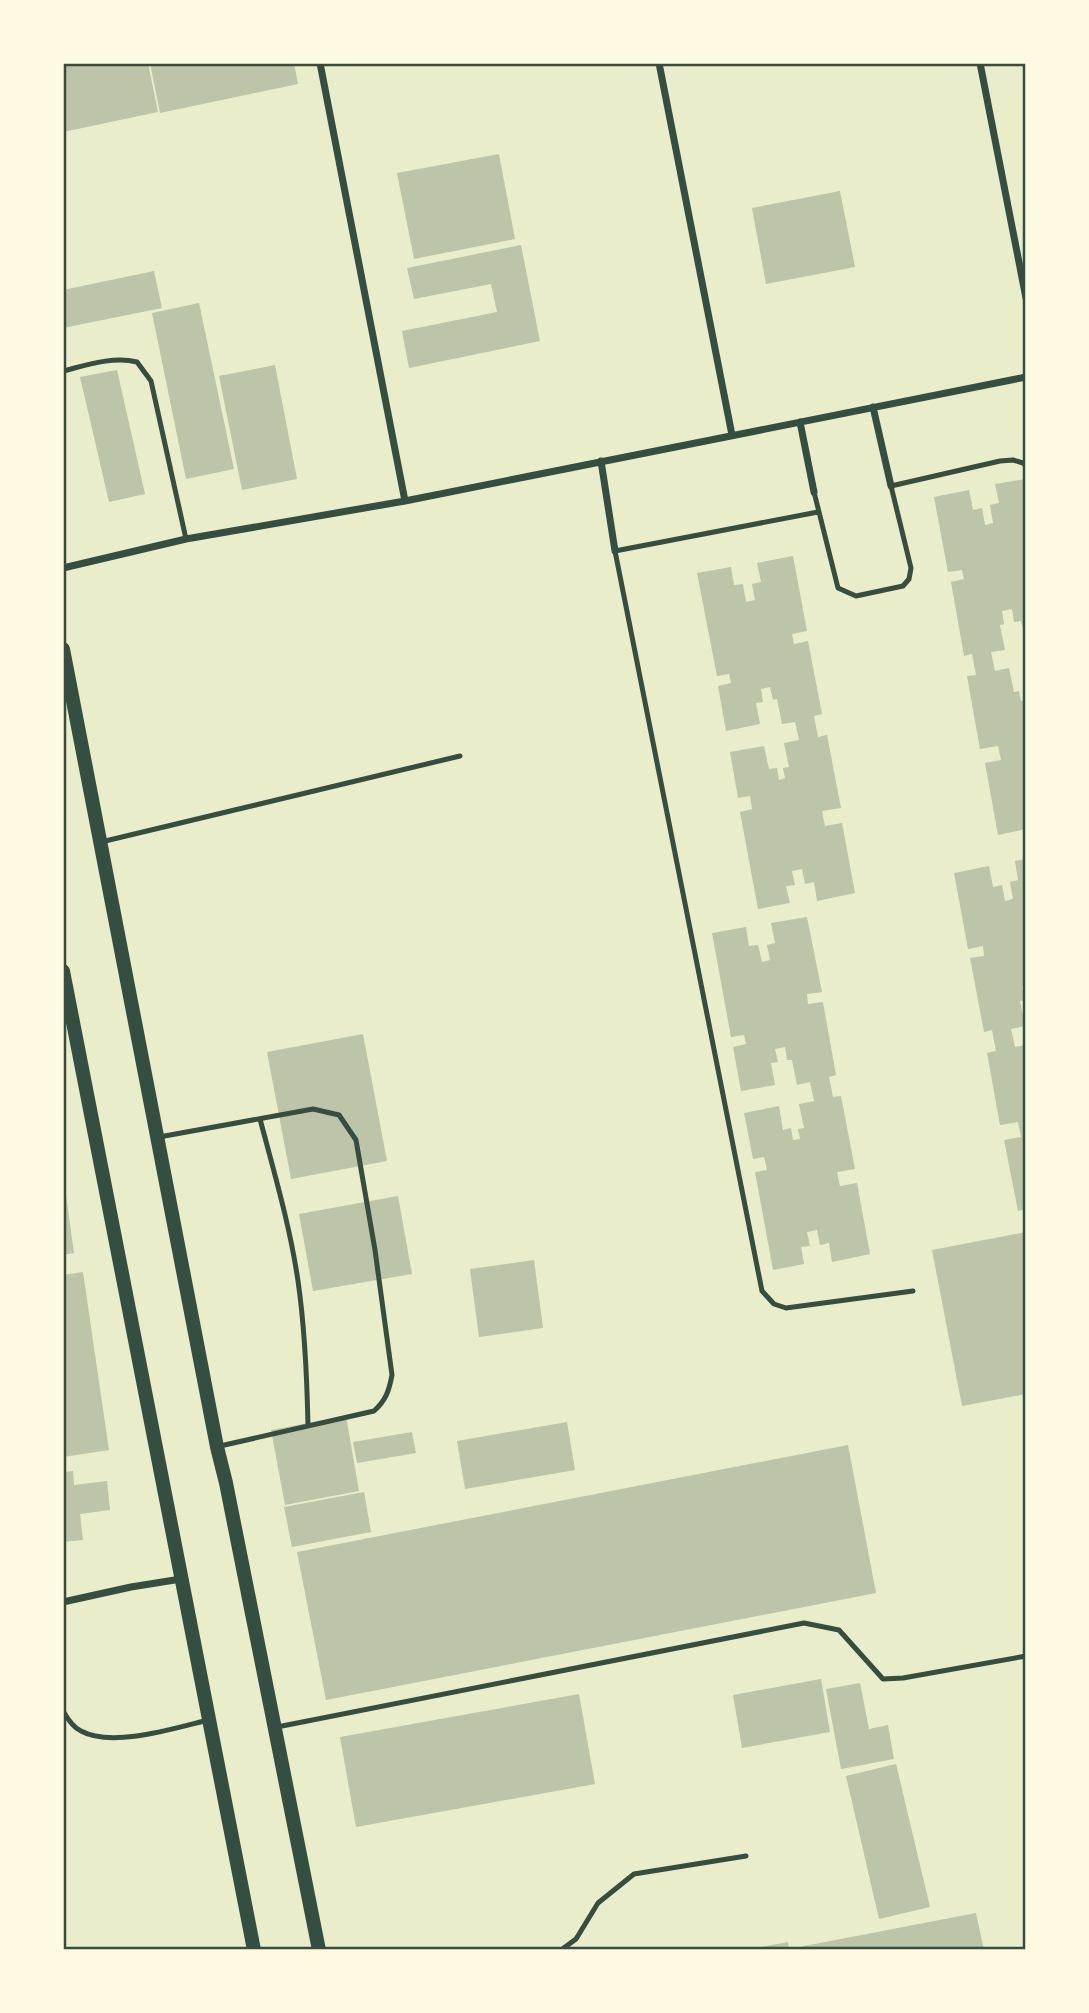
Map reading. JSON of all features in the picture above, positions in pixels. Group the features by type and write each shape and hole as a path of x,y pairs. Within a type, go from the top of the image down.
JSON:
{"main road":[{"path":"63,649 217,1447 319,1950"},
{"path":"63,971 253,1950"}],"street":[{"path":"320,63 405,500"},
{"path":"659,63 732,435"},
{"path":"980,63 1026,299"},
{"path":"63,568 186,539 405,500 1026,377"},
{"path":"873,407 891,486"},
{"path":"800,422 814,492"},
{"path":"601,461 615,551"},
{"path":"63,1602 182,1579"}],"lane":[{"path":"63,371 113,360 137,362 150,381 186,539"},
{"path":"814,492 838,588 856,596 903,586 909,579 911,568 891,486 1000,461 1013,460 1026,466"},
{"path":"818,512 615,551 762,1291 774,1304 786,1308 913,1291"},
{"path":"101,842 460,755"},
{"path":"158,1138 313,1109 339,1115 356,1140 375,1250 392,1375 389,1393 374,1411 217,1447"},
{"path":"260,1119 289,1231 298,1283 307,1380 308,1426"},
{"path":"274,1727 804,1623 839,1630 883,1679 903,1678 1026,1656"},
{"path":"63,1712 78,1730 98,1738 122,1738 209,1720"},
{"path":"561,1950 576,1939 598,1903 634,1874 746,1856"}],"building":[{"path":"63,63 148,63 158,112 63,132"},
{"path":"150,63 294,63 298,84 160,113"},
{"path":"499,154 515,239 414,259 397,173"},
{"path":"840,191 855,267 766,284 752,208"},
{"path":"521,245 540,341 409,368 402,331 497,312 491,284 414,299 407,268"},
{"path":"154,271 162,308 63,328 63,290"},
{"path":"199,303 234,469 186,479 152,313"},
{"path":"275,365 297,479 242,490 219,376"},
{"path":"117,370 145,494 109,502 80,377"},
{"path":"1026,479 1026,639 1021,621 1014,622 1012,609 1002,611 1004,624 1000,625 1005,650 991,652 995,671 1009,668 1014,692 1019,691 1021,701 1026,700 1026,829 998,835 985,763 1001,760 998,746 980,749 967,676 976,675 972,654 964,656 951,582 964,579 962,570 948,572 934,497 969,490 973,510 982,508 985,525 993,523 990,505 999,503 995,484"},
{"path":"793,556 807,631 792,634 794,644 808,641 822,714 814,716 818,737 827,735 841,808 822,811 825,826 842,823 855,893 817,901 814,882 805,884 802,869 792,871 795,885 786,886 790,903 758,909 740,812 752,809 750,796 738,798 730,752 764,746 769,769 777,768 779,780 785,778 783,768 789,767 784,743 799,740 795,722 782,724 777,699 773,700 770,687 761,689 763,702 756,703 760,724 726,731 718,686 731,683 729,674 717,676 697,573 731,567 734,585 743,584 746,602 755,600 752,584 761,582 757,563"},
{"path":"1026,859 1026,986 1022,987 1025,1000 1020,1001 1025,1026 1011,1029 1015,1047 1026,1045 1026,1209 1018,1211 1004,1140 1021,1137 1018,1122 1000,1125 987,1053 996,1051 992,1030 984,1032 970,958 984,956 983,946 968,949 954,873 989,866 993,887 1002,885 1005,901 1013,899 1010,882 1018,880 1015,861"},
{"path":"807,917 822,992 807,994 808,1004 823,1002 836,1075 829,1077 833,1097 841,1096 855,1169 837,1172 840,1186 857,1183 870,1254 832,1262 829,1243 820,1245 817,1230 807,1232 810,1246 801,1247 804,1264 773,1270 755,1172 767,1170 764,1157 753,1159 744,1113 779,1106 783,1130 791,1128 793,1140 800,1139 798,1129 804,1128 799,1104 814,1101 810,1082 797,1085 792,1060 787,1060 785,1047 775,1049 778,1062 771,1063 775,1085 741,1091 733,1047 746,1044 744,1035 731,1037 712,933 746,927 749,946 758,945 762,962 770,960 767,945 775,943 771,923"},
{"path":"363,1034 387,1161 291,1179 267,1052"},
{"path":"63,1188 74,1253 63,1255"},
{"path":"398,1196 412,1274 313,1291 299,1214"},
{"path":"1026,1232 1026,1394 962,1406 932,1250"},
{"path":"534,1260 543,1328 479,1337 470,1269"},
{"path":"83,1272 109,1450 63,1457 63,1275"},
{"path":"346,1416 359,1491 285,1505 271,1430"},
{"path":"567,1422 575,1470 465,1489 457,1441"},
{"path":"412,1432 416,1453 357,1463 353,1442"},
{"path":"848,1445 876,1593 326,1700 297,1552"},
{"path":"73,1471 74,1485 107,1481 110,1510 80,1514 83,1540 63,1542 63,1472"},
{"path":"364,1492 371,1532 292,1547 284,1507"},
{"path":"821,1679 830,1732 742,1748 733,1695"},
{"path":"860,1683 869,1729 888,1725 894,1759 841,1769 826,1689"},
{"path":"579,1694 595,1784 356,1827 340,1737"},
{"path":"896,1764 930,1907 879,1919 846,1776"},
{"path":"976,1913 984,1950 800,1950 799,1947"},
{"path":"788,1942 789,1950 750,1950 750,1949"}]}
